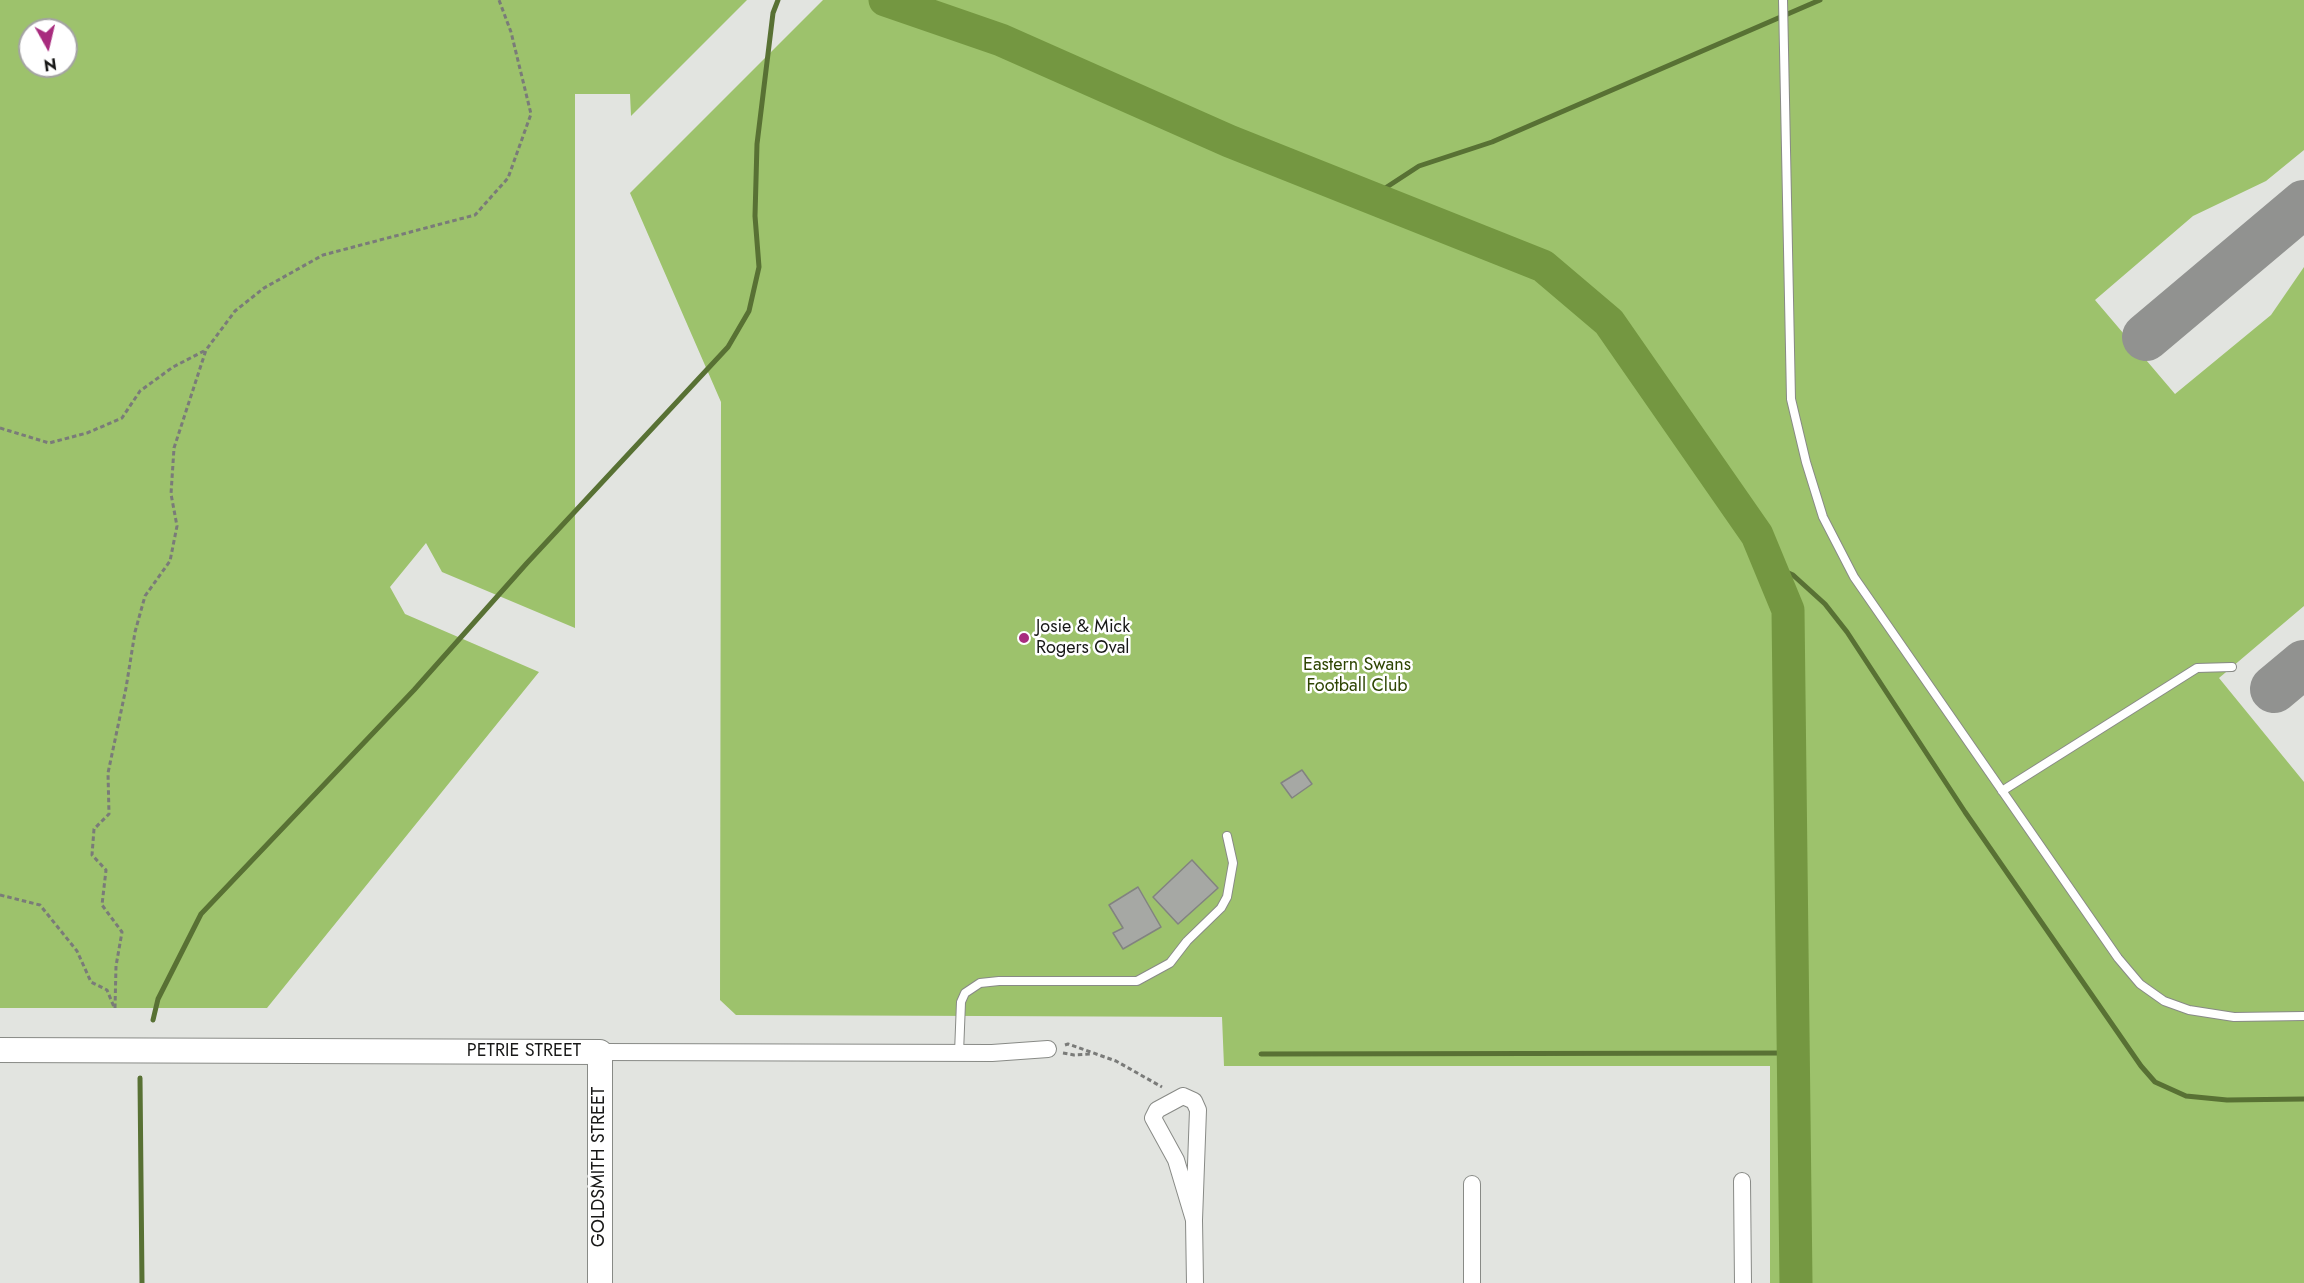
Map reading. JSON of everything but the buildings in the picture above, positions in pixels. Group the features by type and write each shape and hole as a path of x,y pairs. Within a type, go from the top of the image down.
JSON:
{"street":[{"name":"PETRIE STREET","path":"0,1050 992,1053 1048,1049"},
{"name":"GOLDSMITH STREET","path":"600,1052 600,1283"},
{"path":"1194,1220 1176,1160 1152,1118 1157,1110 1183,1096 1194,1101 1198,1110 1194,1220 1195,1283"},
{"path":"1742,1181 1743,1283"},
{"path":"1472,1184 1472,1283"}],"lane":[{"path":"1783,2 1791,399 1822,516 1854,577 2118,958 2140,984 2164,1000 2189,1010 2234,1017 2304,1016"},
{"path":"2002,791 2197,668 2232,667"},
{"path":"959,1053 961,1002 965,993 980,983 1137,981 1170,963 1187,941 1221,908 1227,897 1233,860 1227,836"}],"path":[{"path":"0,895 40,906 77,951 92,982 107,990 115,1008 116,966 122,932 102,905 106,870 92,855 94,829 109,814 108,773 135,633 145,596 170,561 177,526 171,494 174,448 206,350 235,311 264,288 323,255 475,215 508,178 531,114 511,32 499,0"},
{"path":"0,428 49,443 87,433 122,418 140,391 173,367 206,350"},
{"path":"1048,1049 1068,1044 1125,1065 1151,1082"},
{"path":"1048,1049 1069,1055 1097,1054"}],"green space":[{"path":"0,0 747,0 631,116 630,94 575,94 575,628 442,572 426,543 390,587 405,614 539,672 267,1008 0,1008"},
{"name":"Eastern Swans Football Club","path":"823,0 2304,0 2304,150 2266,181 2193,216 2095,300 2175,394 2271,315 2304,267 2304,606 2219,678 2304,782 2304,1283 1770,1283 1770,1066 1224,1066 1222,1017 736,1015 720,1000 721,402 630,193"}],"waterway":[{"path":"153,1020 158,999 201,914 414,690 527,563 728,347 749,311 759,267 755,216 757,144 773,13 778,0"},
{"path":"885,0 1001,40 1229,141 1543,266 1609,322 1757,535 1788,610 1796,1283"},
{"path":"1370,198 1419,166 1492,142 1820,0"},
{"path":"1768,564 1793,575 1825,604 1847,632 1965,812 2141,1066 2155,1082 2186,1096 2227,1100 2304,1099"},
{"path":"1261,1054 1794,1053"},
{"path":"140,1078 142,1283"}],"taxiway":[{"path":"2146,337 2304,204"},
{"path":"2274,689 2304,664"}],"place":[{"name":"Josie & Mick Rogers Oval","path":"1024,638"}]}
